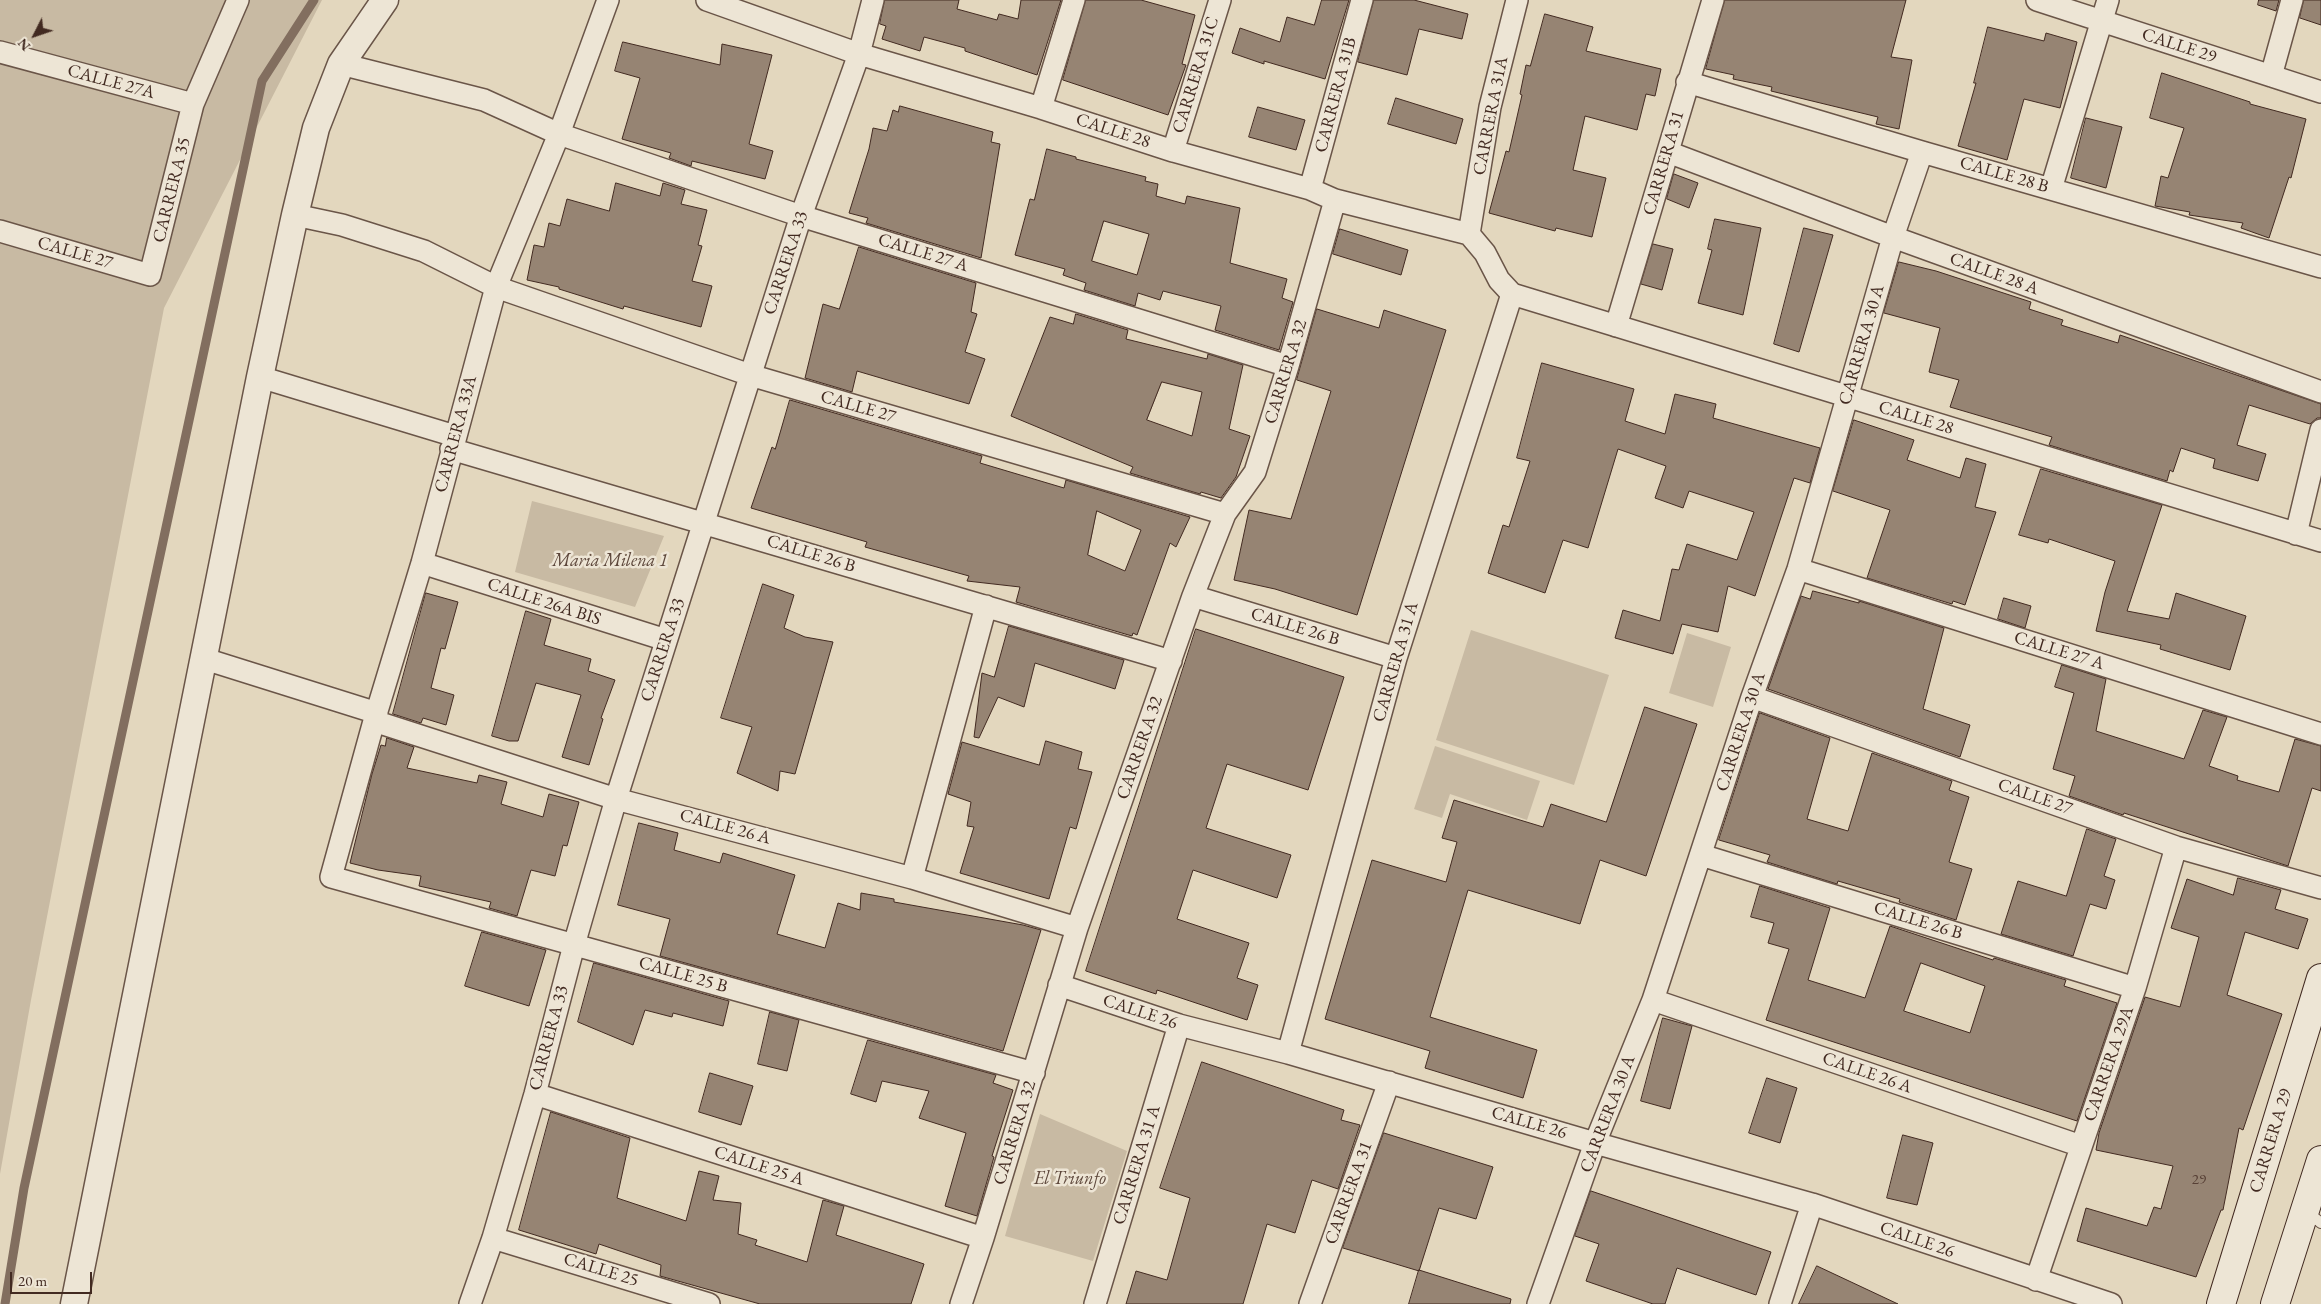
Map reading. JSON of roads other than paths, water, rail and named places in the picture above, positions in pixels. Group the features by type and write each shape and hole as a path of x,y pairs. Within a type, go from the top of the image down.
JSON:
{"main road":[{"name":"CARRERA 29","path":"2221,1304 2321,978"},
{"path":"2275,1304 2313,1216 2321,1160"}],"street":[{"name":"CARRERA 35","path":"150,275 193,104 238,0"},
{"path":"74,1304 260,378 295,216 316,128 341,64 385,0"},
{"name":"CARRERA 33A","path":"331,877 422,563 496,287 559,134 608,0"},
{"name":"CALLE 28","path":"707,0 859,54 1041,108 1173,151 1310,190 1335,200 1469,234"},
{"name":"CARRERA 33","path":"470,1304 492,1238 535,1094 574,945 616,798 801,216 859,54 872,0"},
{"path":"1041,108 1074,0"},
{"name":"CARRERA 31C","path":"1173,151 1220,0"},
{"name":"CARRERA 31B","path":"1310,190 1362,0"},
{"name":"CARRERA 31A","path":"1469,234 1490,107 1518,0"},
{"name":"CARRERA 31","path":"1616,326 1687,82 1713,0"},
{"name":"CALLE 29","path":"2036,0 2321,92"},
{"path":"2051,189 2108,0"},
{"path":"2271,76 2292,0"},
{"name":"CALLE 27A","path":"0,52 193,104"},
{"name":"CALLE 27 A","path":"341,64 484,100 559,134 801,216 1288,366"},
{"name":"CALLE 28 B","path":"1687,82 1922,152 2321,266"},
{"name":"CALLE 28 A","path":"1668,152 1893,238 2321,392"},
{"name":"CARRERA 30 A","path":"1538,1304 1595,1143 1653,1000 1752,697 1798,569 1893,238 1922,152"},
{"name":"CARRERA 32","path":"961,1304 1034,1073 1076,928 1193,596 1225,514 1255,472 1288,366 1335,200"},
{"name":"CALLE 27","path":"295,216 342,225 424,251 496,287 750,375 1225,514"},
{"name":"CALLE 27","path":"0,232 150,275"},
{"path":"1469,234 1485,253 1505,287"},
{"name":"CALLE 28","path":"1505,287 1616,326 2321,541"},
{"name":"CARRERA 31 A","path":"1288,1053 1396,658 1505,287"},
{"name":"CALLE 26 B","path":"260,378 704,522 1171,661"},
{"path":"2296,534 2321,430"},
{"name":"CALLE 26A BIS","path":"422,563 666,640"},
{"name":"CALLE 27 A","path":"1798,569 2321,734"},
{"name":"CALLE 26 B","path":"1193,596 1396,658"},
{"path":"912,878 986,606"},
{"name":"CALLE 26 A","path":"205,659 616,798 912,878 1076,928"},
{"name":"CALLE 27","path":"1752,697 2176,846 2321,888"},
{"name":"CARRERA 29A","path":"2036,1280 2135,988 2176,846"},
{"name":"CALLE 26 B","path":"1701,854 2135,988"},
{"name":"CALLE 25 B","path":"331,877 1034,1073"},
{"name":"CALLE 26","path":"1059,986 1179,1025 1288,1053 1812,1204 2111,1304"},
{"name":"CALLE 26 A","path":"1653,1000 2081,1146"},
{"name":"CARRERA 31 A","path":"1094,1304 1179,1025"},
{"name":"CARRERA 31","path":"1310,1304 1389,1082"},
{"name":"CALLE 25 A","path":"535,1094 983,1238"},
{"path":"1780,1304 1812,1204"},
{"name":"CALLE 25","path":"492,1238 663,1296 709,1304"}],"waterway":[{"path":"5,1304 24,1188 262,81 314,0"}],"park label":[{"name":"Maria Milena 1","path":"610,561"},
{"name":"El Triunfo","path":"1070,1179"}]}
